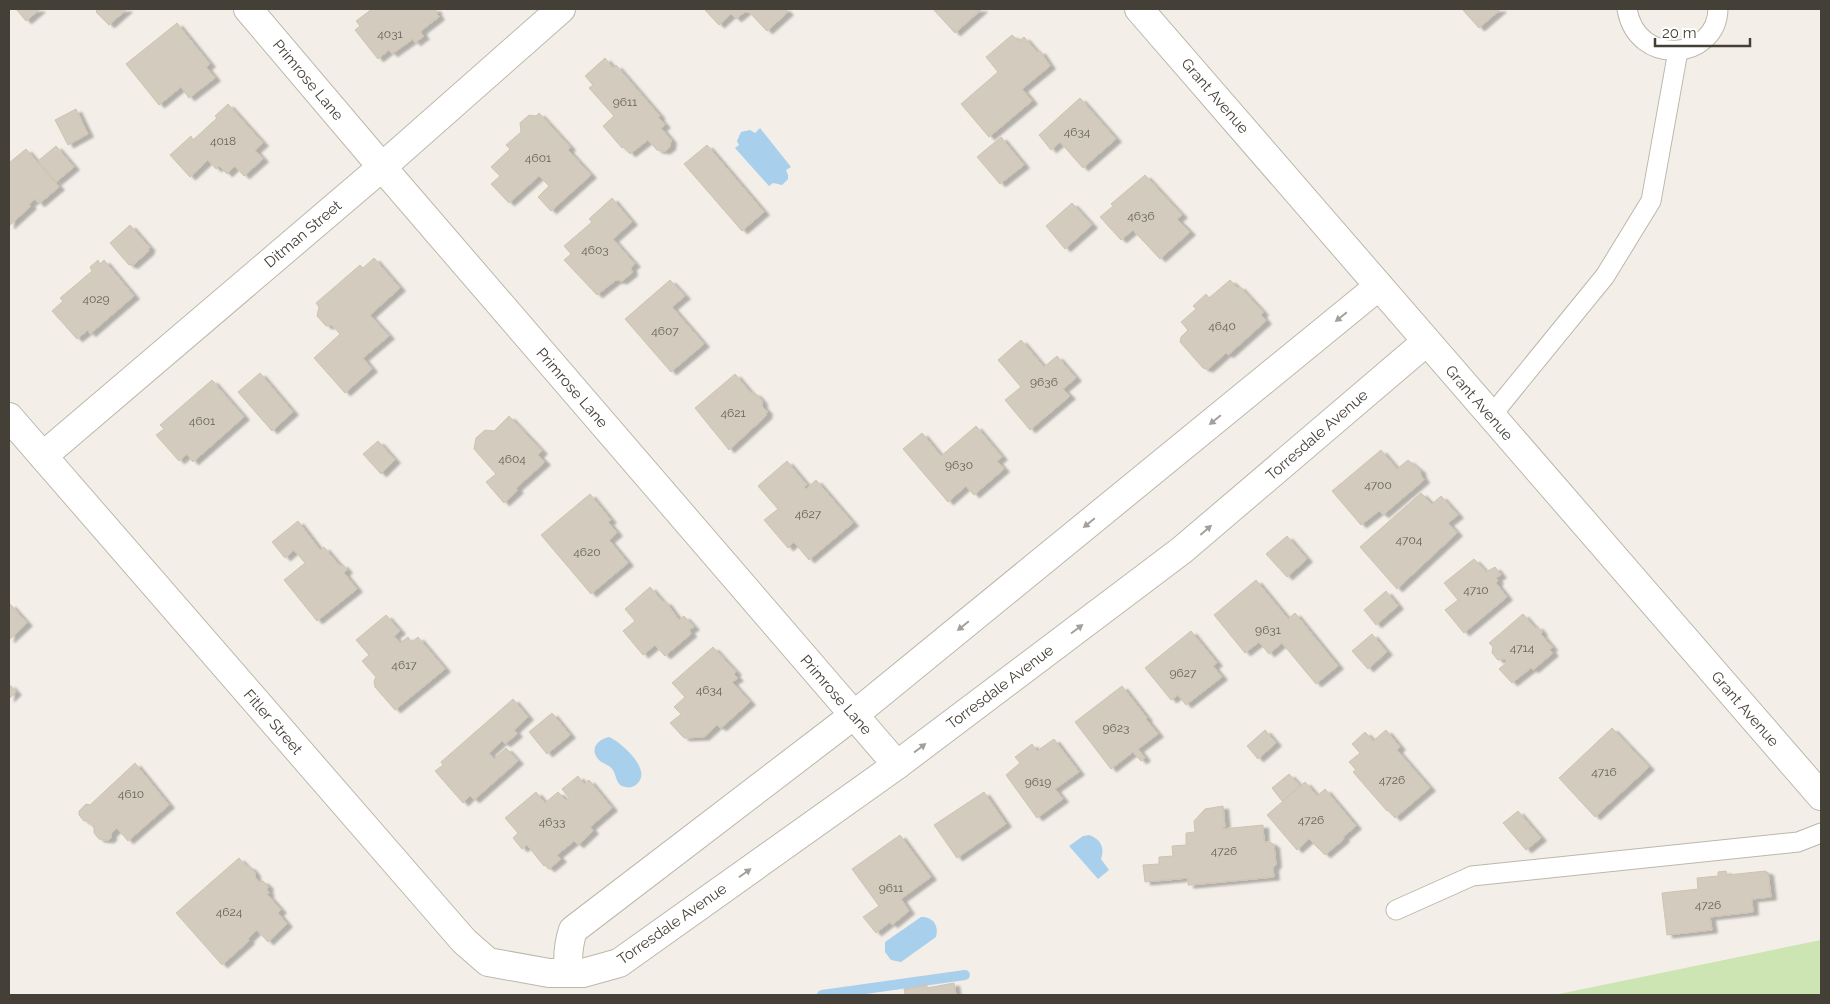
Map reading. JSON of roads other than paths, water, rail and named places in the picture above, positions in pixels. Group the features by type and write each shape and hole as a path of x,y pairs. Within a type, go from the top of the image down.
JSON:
{"street":[{"name":"Primrose Lane","path":"248,9 897,765"},
{"name":"Ditman Street","path":"43,456 382,167 560,9"},
{"name":"Grant Avenue","path":"1139,9 1821,796"},
{"path":"568,973 566,955 573,930 854,715 1379,286"},
{"name":"Torresdale Avenue","path":"568,973 583,973 619,963 897,765 1182,550 1426,342"},
{"name":"Fitler Street","path":"9,417 464,941 488,962 549,973 568,973"}],"lane":[{"path":"1627,9 1631,24 1639,36 1650,45 1664,50 1678,50 1692,46 1704,38 1713,27 1718,9"},
{"path":"1491,416 1605,276 1651,201 1678,50"},
{"path":"1396,910 1472,876 1798,842 1821,833"}],"water":[{"path":"760,128 791,167 786,170 788,179 782,185 773,183 769,186 735,148 739,145 737,141 741,132 750,130 755,133"},
{"path":"609,737 621,744 638,764 641,778 634,786 620,785 611,768 600,761 595,755 596,745"},
{"path":"1089,835 1101,844 1101,859 1109,870 1098,879 1069,846 1083,836"},
{"path":"921,917 929,918 934,922 937,929 936,937 901,962 891,960 885,952 885,942"}],"waterway":[{"path":"822,995 965,975"}]}
